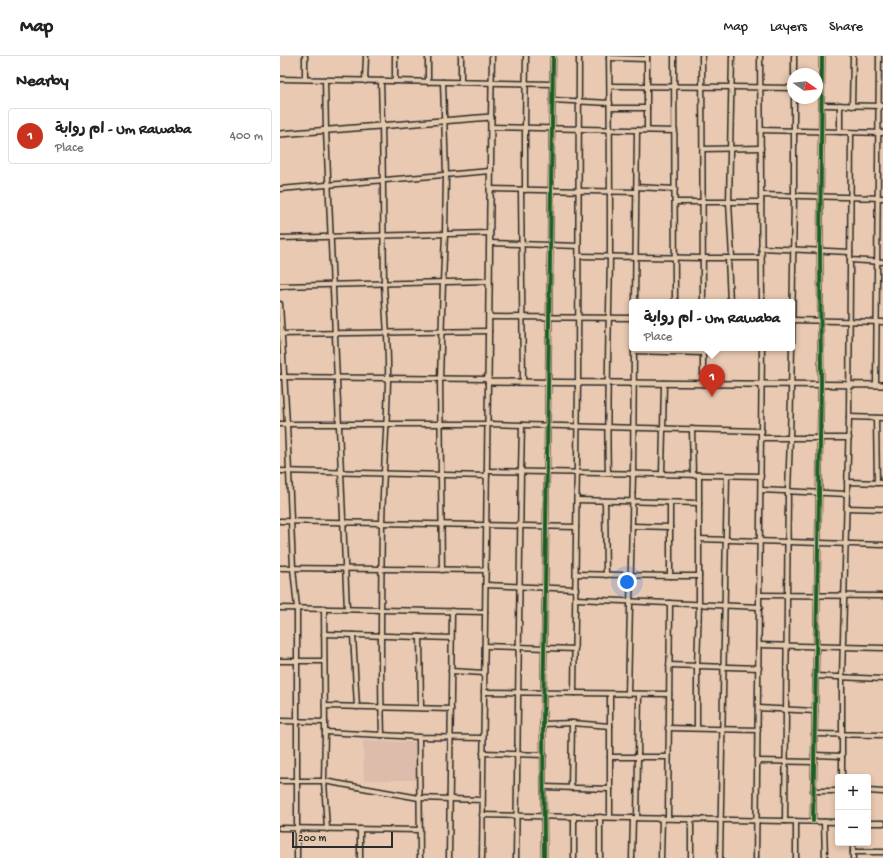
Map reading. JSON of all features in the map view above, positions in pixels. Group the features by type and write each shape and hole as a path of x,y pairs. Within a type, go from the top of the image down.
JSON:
{"main road":[{"path":"280,134 491,117 488,380 578,383 883,386"}],"street":[{"path":"305,56 305,79"},
{"path":"365,81 366,56"},
{"path":"395,56 395,81"},
{"path":"428,56 428,82"},
{"path":"461,56 461,82"},
{"path":"491,117 492,56"},
{"path":"523,382 522,244 526,56"},
{"path":"544,858 543,724 553,56"},
{"path":"574,693 578,383 579,56"},
{"path":"674,56 675,299"},
{"path":"702,56 703,299"},
{"path":"730,299 729,202 732,56"},
{"path":"760,56 762,299"},
{"path":"794,56 794,68"},
{"path":"821,68 822,56"},
{"path":"852,106 853,56"},
{"path":"876,385 878,198 881,133 881,61 879,56"},
{"path":"608,473 607,383 610,256 609,57 647,58 647,130"},
{"path":"280,79 552,84"},
{"path":"325,80 330,237 347,609"},
{"path":"381,81 384,283 388,333 387,424 382,523 382,735"},
{"path":"442,570 440,379 446,175 443,82"},
{"path":"610,86 787,88"},
{"path":"552,100 579,101 647,108"},
{"path":"792,299 794,104"},
{"path":"812,822 821,385 820,251 822,105 881,106"},
{"path":"840,105 840,132"},
{"path":"491,127 675,131"},
{"path":"635,299 637,130"},
{"path":"761,130 881,133"},
{"path":"842,774 842,677 849,438 851,133"},
{"path":"702,149 761,148"},
{"path":"280,189 490,171"},
{"path":"636,187 675,189"},
{"path":"490,189 636,192"},
{"path":"761,195 883,198"},
{"path":"675,202 761,202"},
{"path":"280,238 490,233"},
{"path":"490,243 578,246"},
{"path":"762,248 850,252"},
{"path":"578,256 762,258"},
{"path":"850,260 883,262"},
{"path":"280,286 489,280"},
{"path":"280,304 282,377 287,424 290,522 297,608 297,858"},
{"path":"489,317 629,318"},
{"path":"795,320 883,322"},
{"path":"281,334 489,332"},
{"path":"628,694 633,501 634,351"},
{"path":"703,351 703,384"},
{"path":"756,858 762,351"},
{"path":"785,821 788,491 792,351"},
{"path":"282,377 488,380 482,858"},
{"path":"662,474 664,383"},
{"path":"849,417 883,418"},
{"path":"876,418 877,483"},
{"path":"280,424 488,424 762,431"},
{"path":"516,858 522,425"},
{"path":"692,429 694,475"},
{"path":"762,438 849,438"},
{"path":"280,471 440,475 521,471 761,476"},
{"path":"696,728 699,605 699,475"},
{"path":"720,858 727,476"},
{"path":"847,482 883,483"},
{"path":"761,490 847,494"},
{"path":"577,500 699,503"},
{"path":"605,501 606,574"},
{"path":"670,502 670,576"},
{"path":"846,508 883,509"},
{"path":"280,521 576,527"},
{"path":"632,526 670,527"},
{"path":"699,539 883,545"},
{"path":"280,568 486,570"},
{"path":"576,574 699,576"},
{"path":"486,585 576,589"},
{"path":"760,595 883,596"},
{"path":"576,599 760,607"},
{"path":"668,818 670,603"},
{"path":"280,608 485,612"},
{"path":"324,608 324,781 327,829"},
{"path":"449,858 452,611"},
{"path":"324,634 451,638"},
{"path":"354,635 356,707"},
{"path":"420,637 421,708"},
{"path":"759,645 883,648"},
{"path":"485,646 575,648"},
{"path":"280,660 324,661"},
{"path":"669,666 759,668"},
{"path":"451,671 484,673"},
{"path":"815,676 883,679"},
{"path":"484,692 669,694"},
{"path":"610,694 610,817"},
{"path":"632,858 638,757 639,694"},
{"path":"325,706 450,709"},
{"path":"758,708 815,711"},
{"path":"280,721 325,722"},
{"path":"543,724 572,723 610,726"},
{"path":"571,788 572,723"},
{"path":"668,728 758,730"},
{"path":"325,732 419,737 483,738"},
{"path":"814,734 883,735"},
{"path":"419,737 420,858"},
{"path":"483,753 544,755"},
{"path":"814,755 842,756"},
{"path":"610,757 668,757"},
{"path":"758,761 814,762"},
{"path":"280,781 324,781 419,798 482,800"},
{"path":"544,788 610,789"},
{"path":"813,791 835,791"},
{"path":"871,791 883,792"},
{"path":"482,815 835,822"},
{"path":"574,816 574,858"},
{"path":"600,817 600,858"},
{"path":"661,858 662,818"},
{"path":"691,819 691,858"},
{"path":"796,821 796,858"},
{"path":"824,822 825,858"},
{"path":"871,823 883,823"},
{"path":"280,828 420,830"},
{"path":"360,829 360,858"},
{"path":"853,846 853,858"},
{"path":"853,852 881,852 878,858"}],"shaded area":[{"path":"363,741 416,742 416,780 364,780"}],"cycle path":[{"path":"544,858 543,724 553,56"},
{"path":"813,821 821,385 820,251 822,56"}],"place":[{"name":"ام روابة - Um Rawaba","path":"712,397"}]}
